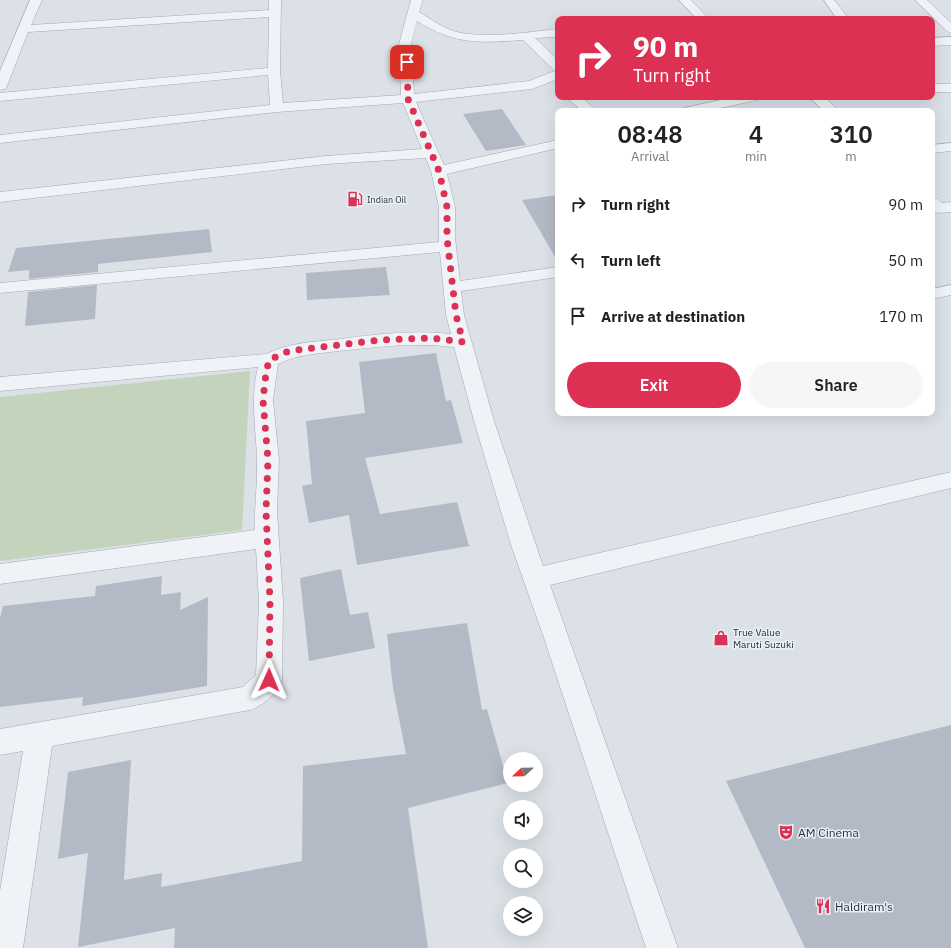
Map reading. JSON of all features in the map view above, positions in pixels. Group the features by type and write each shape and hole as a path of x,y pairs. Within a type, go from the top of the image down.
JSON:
{"street":[{"path":"0,86 36,0"},
{"path":"685,0 700,16"},
{"path":"921,0 951,29"},
{"path":"829,1 841,16"},
{"path":"25,29 275,6 274,72 277,108"},
{"path":"555,33 525,36 458,36 443,31 415,7 405,44 408,99 435,162 447,207 448,246 456,315 484,421 523,545 662,948"},
{"path":"525,36 555,64"},
{"path":"935,42 951,41"},
{"path":"0,97 274,72"},
{"path":"0,139 277,108 408,99 532,85 555,79"},
{"path":"935,88 951,88"},
{"path":"576,100 586,108"},
{"path":"702,108 738,100"},
{"path":"819,100 829,108"},
{"path":"0,197 326,160 385,155 435,162 555,144"},
{"path":"935,149 951,147"},
{"path":"0,288 448,246"},
{"path":"452,287 555,272"},
{"path":"935,293 951,290"},
{"path":"0,384 269,360 289,351 381,340 432,338 463,342"},
{"path":"0,742 250,698 269,680 270,602 266,511 268,460 263,400 269,360"},
{"path":"535,578 951,480"},
{"path":"0,574 267,538"},
{"path":"7,948 40,734"}],"green space":[{"path":"250,371 242,530 0,561 0,397"}],"building":[{"path":"502,109 526,145 486,151 463,114"},
{"path":"555,195 555,257 522,200"},
{"path":"209,229 212,252 98,264 98,272 29,279 29,270 8,272 16,248"},
{"path":"386,267 390,295 307,300 306,273"},
{"path":"97,285 95,319 25,326 28,292"},
{"path":"436,353 446,401 451,400 463,443 365,458 380,514 457,502 469,546 357,565 349,515 309,523 302,486 312,484 306,421 365,413 359,362"},
{"path":"341,569 350,615 368,612 375,648 309,661 300,578"},
{"path":"162,576 161,595 181,592 180,610 208,597 207,686 82,706 83,697 0,707 0,618 3,606 95,596 96,586"},
{"path":"467,623 482,710 487,709 503,765 503,784 408,808 428,948 174,948 175,928 78,947 88,853 58,859 68,772 131,760 124,880 162,873 161,887 302,861 303,766 406,754 393,688 387,634"},
{"path":"951,725 951,948 805,948 726,781"}],"place":[{"name":"Indian Oil","path":"355,199"},
{"name":"True Value Maruti Suzuki","path":"721,638"},
{"name":"AM Cinema","path":"786,832"},
{"name":"Haldiram's","path":"823,906"}],"route":[{"path":"269,680 270,602 266,511 268,460 263,400 269,360 289,351 381,340 432,338 463,342 456,315 447,238 447,207 439,171 408,99 407,62"}]}
